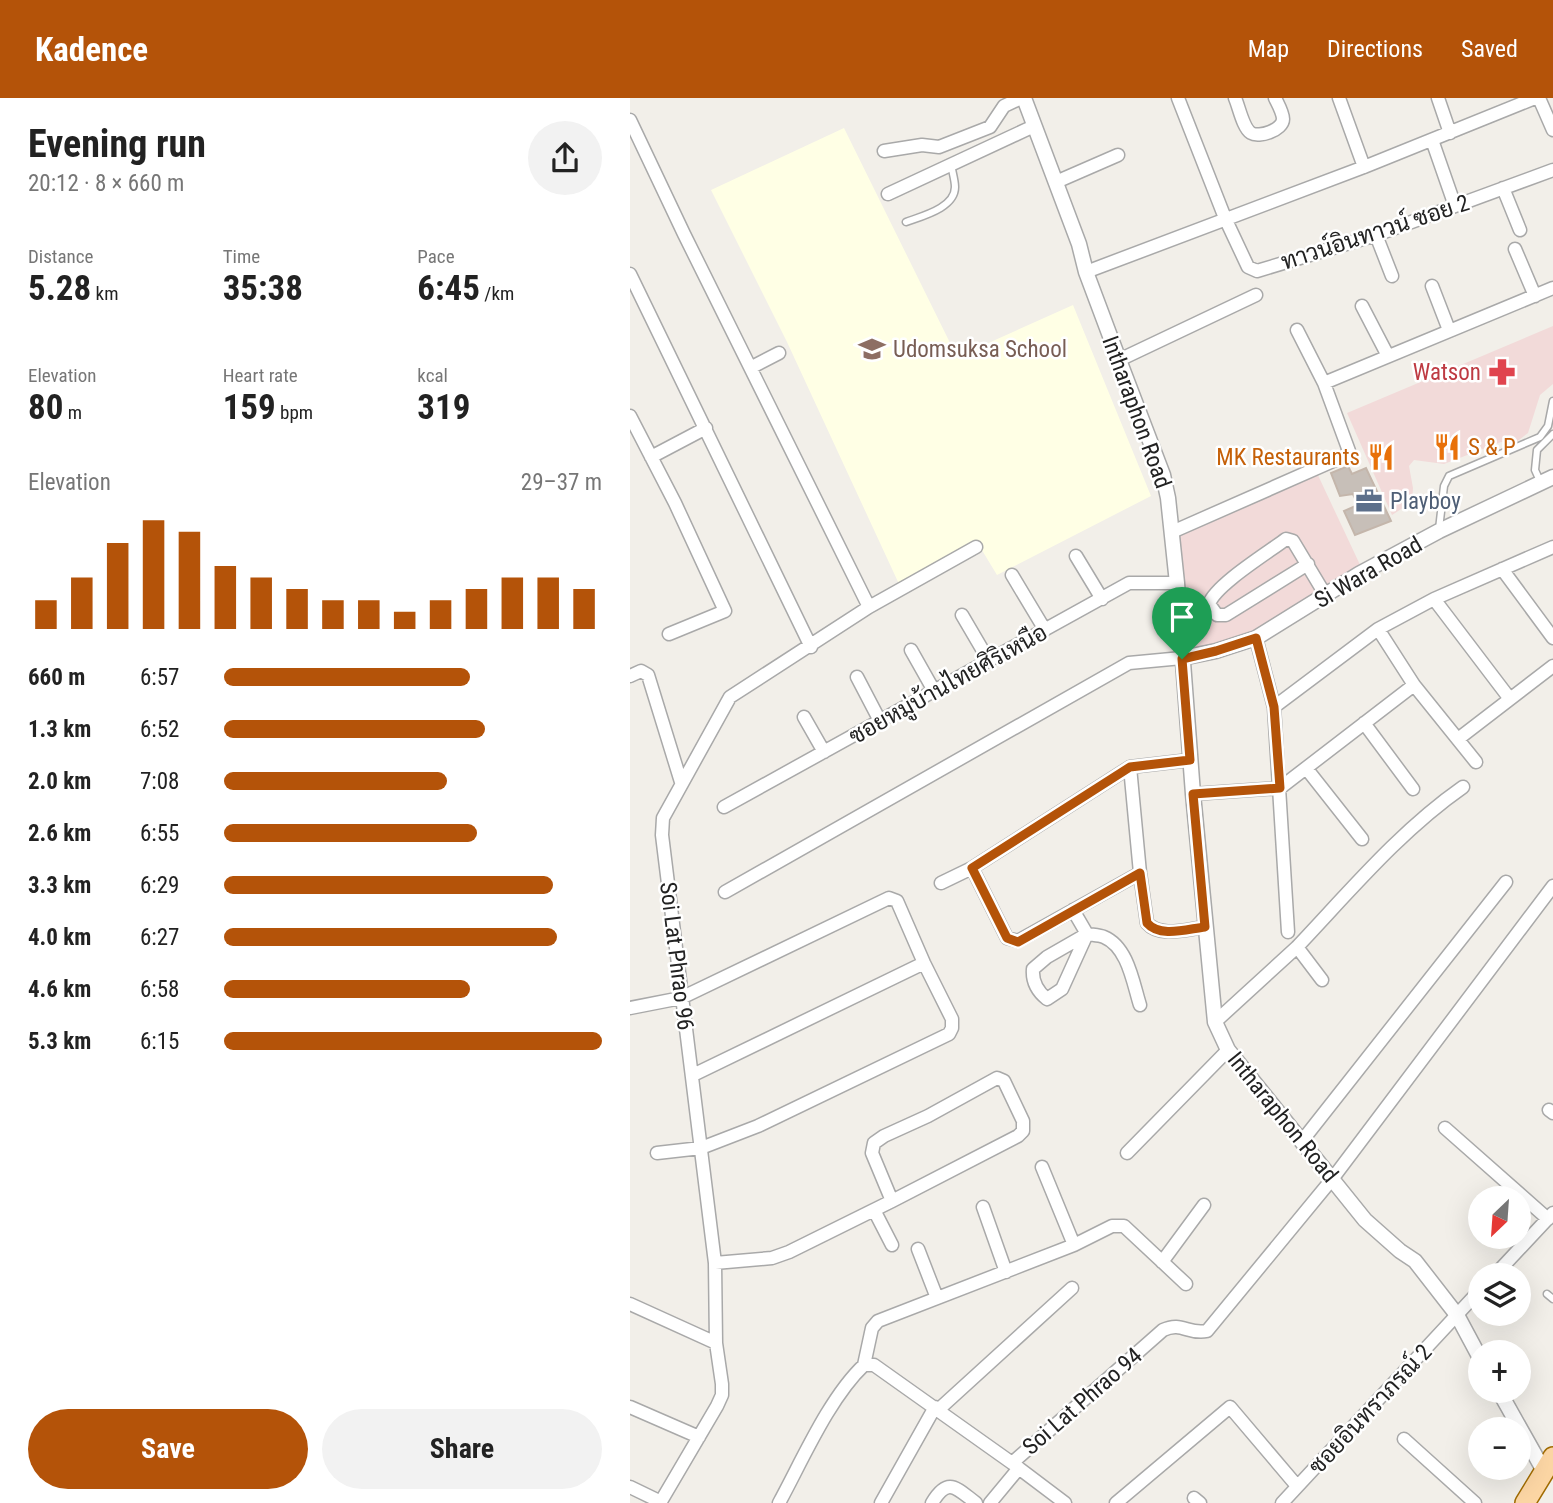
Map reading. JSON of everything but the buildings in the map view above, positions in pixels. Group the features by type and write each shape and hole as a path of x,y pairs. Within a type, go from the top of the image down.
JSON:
{"main road":[{"path":"1527,1500 1541,1485 1550,1464"}],"street":[{"name":"Intharaphon Road","path":"1022,98 1056,182 1079,244 1086,272 1163,475 1177,583 1190,760 1215,1022 1228,1050 1365,1220 1415,1261 1457,1315 1470,1340"},
{"path":"884,151 922,145 939,147 990,127 1004,106 1022,98"},
{"name":"ทาวน์อินทาวน์ ซอย 2","path":"1178,98 1225,218 1248,267 1257,271 1376,235 1553,170"},
{"path":"1235,98 1248,130 1259,135 1281,125 1283,119 1275,98"},
{"path":"1339,98 1364,167"},
{"path":"1438,98 1450,133"},
{"path":"1086,272 1364,167 1537,98 1553,131"},
{"path":"630,120 869,607"},
{"path":"888,194 1034,126"},
{"path":"1432,140 1455,206"},
{"path":"1056,182 1118,155"},
{"path":"1503,188 1520,230"},
{"path":"1376,235 1392,276"},
{"path":"1515,249 1535,296"},
{"path":"630,274 811,647"},
{"path":"1432,286 1449,330"},
{"path":"1324,383 1553,288"},
{"path":"1119,360 1256,295"},
{"path":"1362,306 1388,356"},
{"path":"1172,532 1347,457 1349,451 1324,383 1297,330"},
{"path":"751,367 779,353"},
{"path":"631,421 725,611 669,634"},
{"path":"651,457 706,428"},
{"name":"Si Wara Road","path":"1182,659 1256,638 1359,574 1439,531 1547,480"},
{"path":"1308,564 1226,615 1217,615 1209,604 1224,584 1286,539 1293,541 1308,564 1326,596"},
{"name":"Soi Lat Phrao 96","path":"661,1502 722,1395 716,1343 715,1263 693,1074 681,998 662,835 663,818 730,698 869,607 976,547"},
{"path":"1274,707 1378,629 1434,599 1553,547"},
{"path":"1076,556 1101,598"},
{"path":"1502,569 1553,638"},
{"path":"1012,575 1045,630"},
{"name":"ซอยหมู่บ้านไทยศิริเหนือ","path":"724,807 1129,583 1177,583"},
{"path":"1434,599 1510,699"},
{"path":"962,615 989,661"},
{"path":"1378,629 1414,685 1476,762"},
{"path":"1256,638 1274,707 1287,932"},
{"path":"912,650 933,690"},
{"path":"725,892 1129,663 1182,659"},
{"path":"1458,739 1553,666"},
{"path":"630,676 641,671 648,675 681,782"},
{"path":"857,677 880,721"},
{"path":"1193,794 1280,788 1414,685"},
{"path":"804,717 824,752"},
{"path":"1364,723 1413,789"},
{"path":"941,883 972,868 1130,767 1190,760"},
{"path":"1130,767 1147,923 1160,932 1205,927"},
{"path":"1306,768 1362,839"},
{"path":"1215,1022 1297,947 1399,839 1431,810 1463,787"},
{"path":"972,868 1007,938 1018,942 1140,873"},
{"path":"1302,1141 1506,882"},
{"path":"1332,1178 1553,886"},
{"path":"630,1008 681,998 889,898 897,901 952,1019 949,1034 758,1126 701,1148 657,1153"},
{"path":"1073,910 1087,934"},
{"path":"1087,934 1062,989 1047,999 1041,994 1035,985 1032,969 1087,934 1104,937 1115,944 1124,956 1140,1005"},
{"path":"1297,947 1322,980"},
{"path":"693,1074 924,963"},
{"path":"1127,1153 1228,1050"},
{"path":"715,1263 772,1258 789,1252 874,1210 1018,1136 1023,1131 1023,1121 1004,1081 997,1078 874,1143 872,1153 892,1200"},
{"path":"1445,1128 1550,1216 1506,1263"},
{"path":"1042,1167 1074,1245"},
{"name":"Soi Lat Phrao 94","path":"864,1365 874,1365 1015,1466 1163,1330 1181,1326 1199,1333 1207,1331 1332,1178"},
{"path":"1162,1262 1204,1206"},
{"path":"983,1207 1006,1272"},
{"path":"874,1210 892,1245"},
{"path":"779,1503 825,1420 853,1375 864,1365 875,1324 1074,1245 1119,1224 1186,1284"},
{"path":"918,1249 937,1298"},
{"path":"881,1503 937,1409 1072,1288"},
{"name":"ซอยอินทราภรณ์ 2","path":"1282,1503 1468,1303"},
{"path":"630,1304 716,1343"},
{"path":"1507,1403 1550,1464"},
{"path":"630,1406 699,1437"},
{"path":"1116,1503 1230,1407 1297,1486"},
{"path":"1404,1439 1475,1503"},
{"path":"990,1503 1015,1466 1059,1501"},
{"path":"932,1503 939,1491 953,1486 976,1503"},
{"path":"630,1487 661,1502"}],"lane":[{"path":"906,222 947,203 955,187 951,164"},
{"path":"1439,531 1444,486 1449,476 1540,437 1548,426 1552,404"},
{"path":"1547,480 1535,470 1535,460 1537,450 1553,434"}],"shaded area":[{"name":"Udomsuksa School","path":"844,128 957,357 1073,305 1151,496 997,575 977,542 899,584 787,342 711,190"},
{"path":"1553,326 1553,384 1540,395 1528,433 1515,443 1501,442 1444,464 1414,460 1409,466 1413,488 1412,502 1392,515 1347,413"},
{"path":"1316,471 1362,569 1246,648 1181,660 1173,539"}],"place":[{"name":"Udomsuksa School","path":"872,349"},
{"name":"Watson","path":"1502,372"},
{"name":"S & P","path":"1447,447"},
{"name":"MK Restaurants","path":"1381,457"},
{"name":"Playboy","path":"1369,501"}],"route":[{"path":"1256,638 1274,707 1280,788 1193,794 1205,927 1160,932 1152,929 1147,923 1140,873 1018,942 1007,938 972,868 1130,767 1190,760 1182,659 1256,638"}]}
